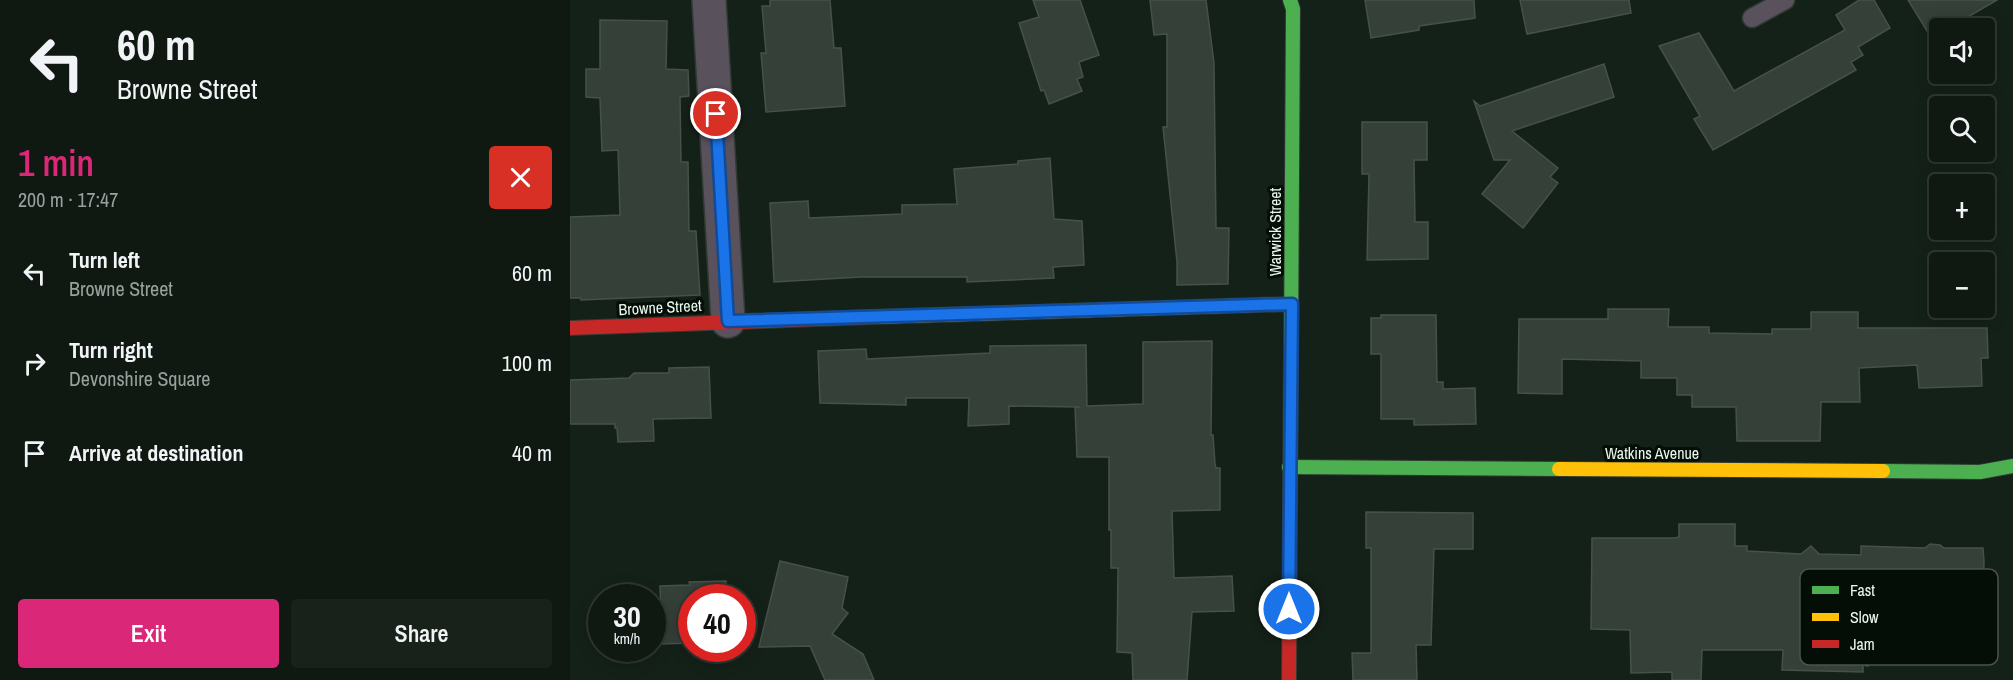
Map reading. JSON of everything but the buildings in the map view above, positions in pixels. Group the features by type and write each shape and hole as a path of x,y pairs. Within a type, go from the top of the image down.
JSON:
{"street":[{"path":"709,0 728,321"},
{"name":"Warwick Street","path":"1289,680 1293,9 1290,0"},
{"name":"Browne Street","path":"570,328 1292,304"},
{"name":"Watkins Avenue","path":"1289,467 1980,472 2013,466"}],"lane":[{"path":"1752,18 1785,0"}],"traffic: fast":[{"path":"1290,0 1293,9 1291,348"},
{"path":"1883,471 1980,472 2013,466"},
{"path":"1289,467 1559,469"}],"traffic: slow":[{"path":"870,317 1291,304"},
{"path":"1559,469 1883,471"}],"traffic: jam":[{"path":"570,328 870,317"},
{"path":"1289,680 1291,348"}],"route":[{"path":"716,114 728,321 1292,304 1289,609"}]}
